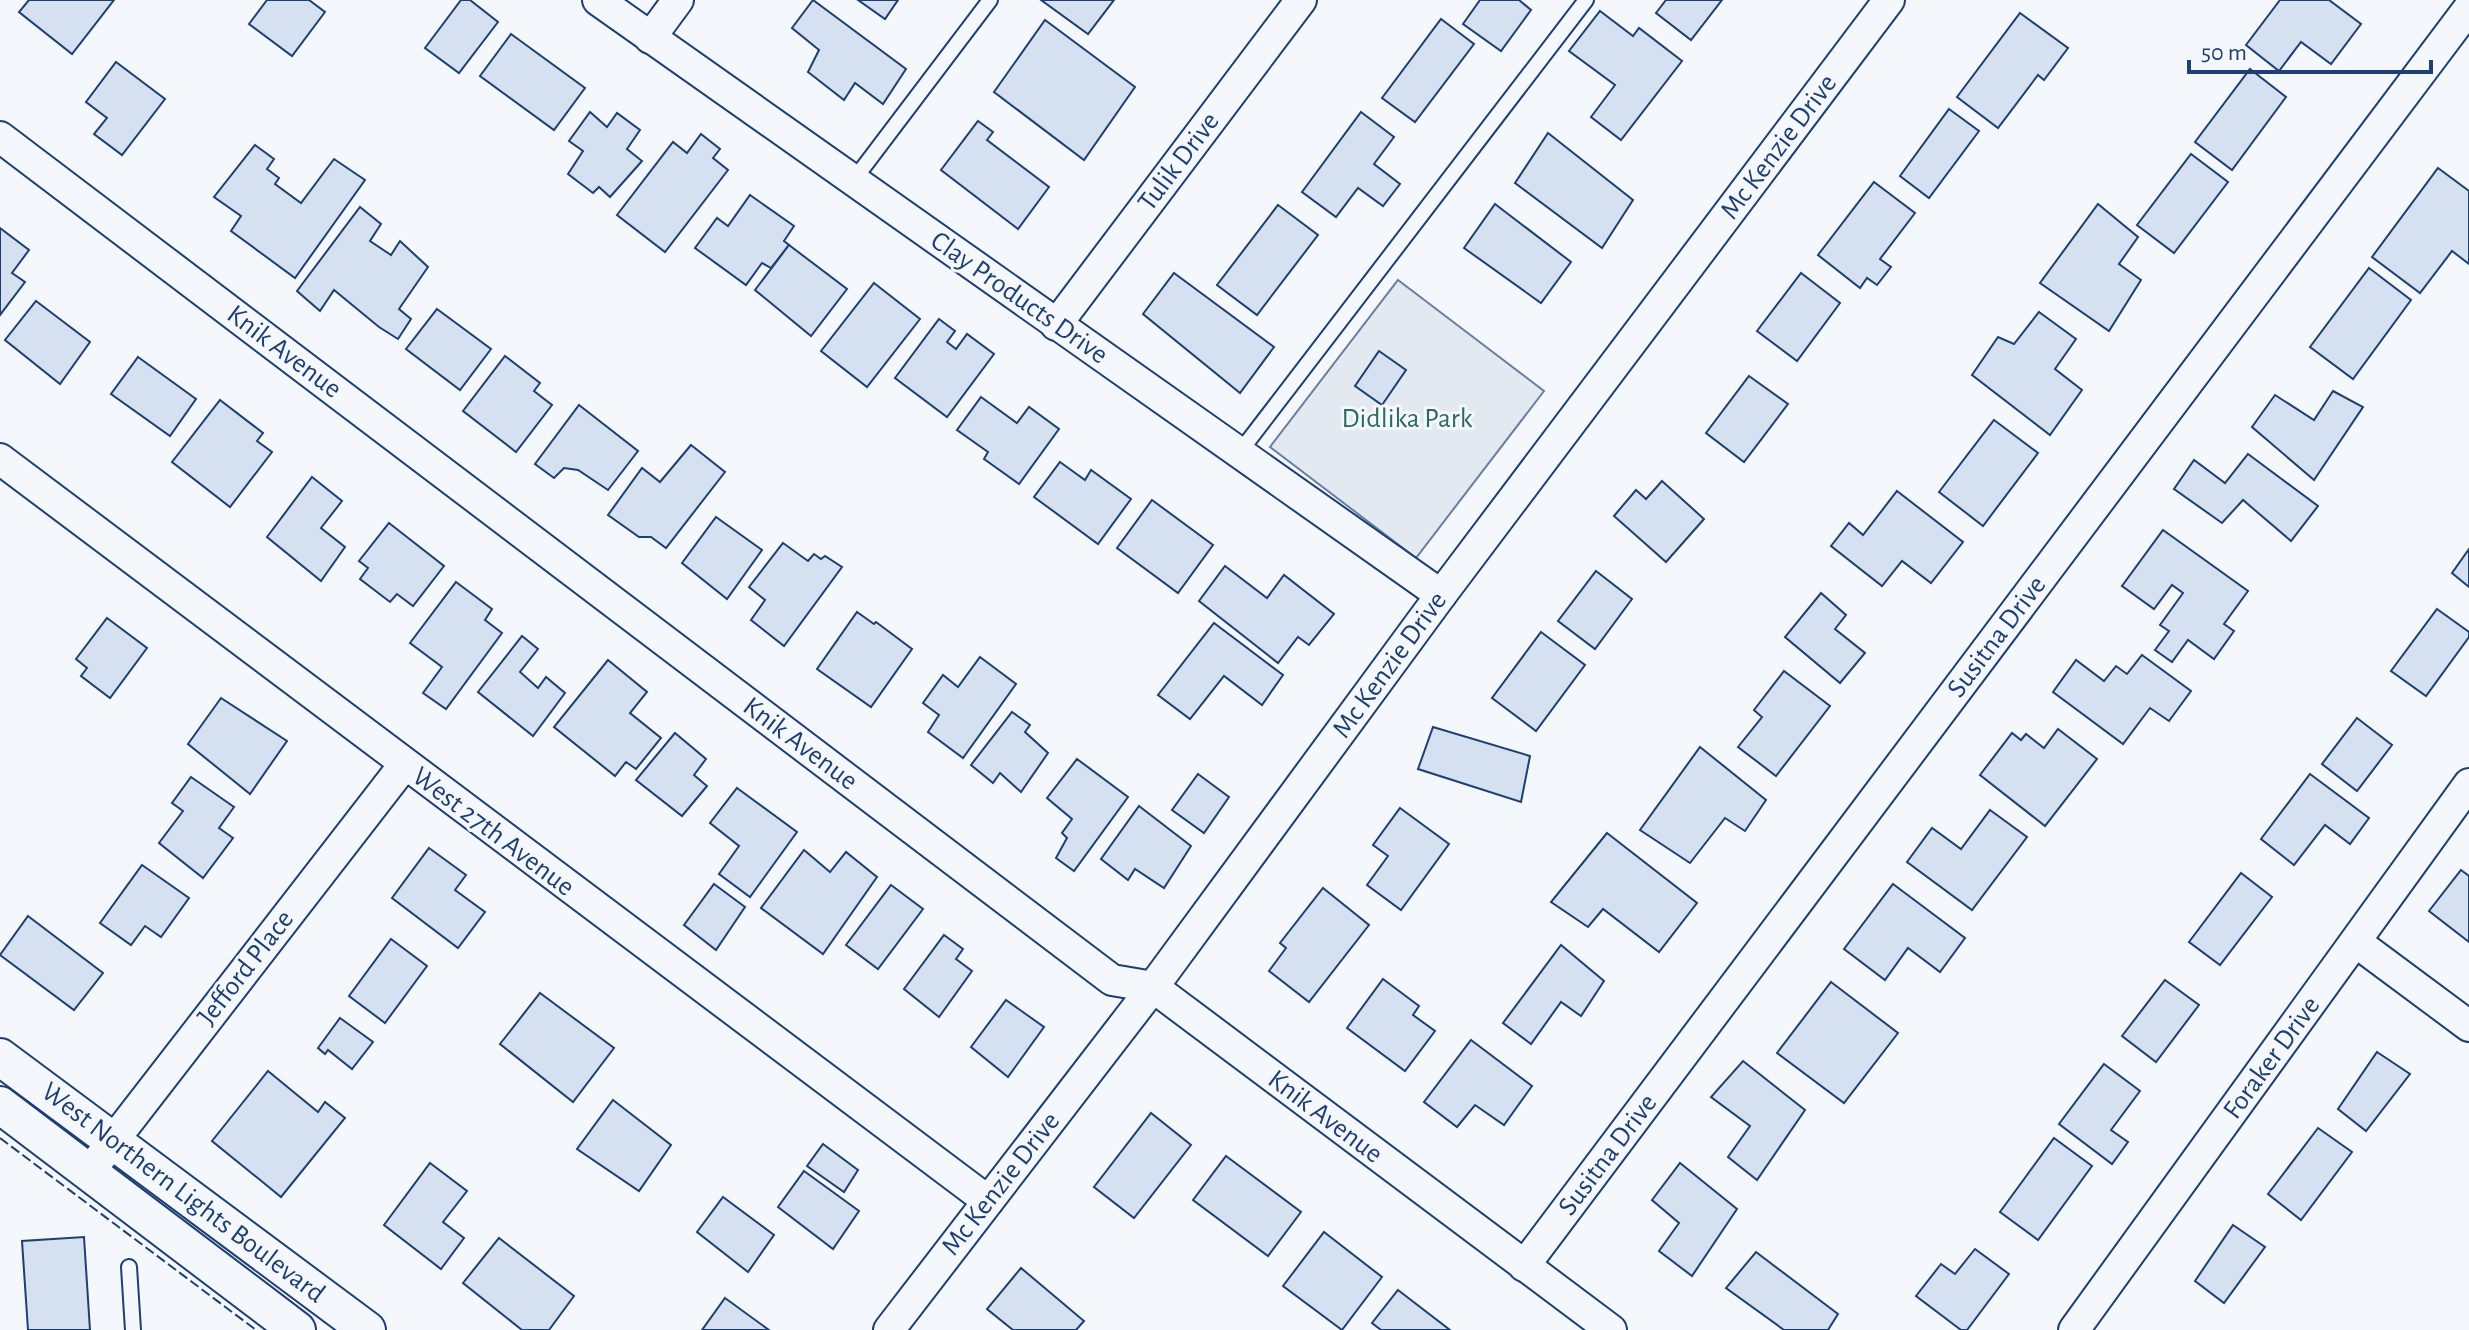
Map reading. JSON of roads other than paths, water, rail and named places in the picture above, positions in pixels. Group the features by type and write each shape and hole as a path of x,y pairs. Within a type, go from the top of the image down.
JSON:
{"street":[{"name":"Clay Products Drive","path":"598,0 1441,595"},
{"path":"650,38 678,0"},
{"name":"Tulik Drive","path":"1056,325 1301,0"},
{"name":"Mc Kenzie Drive","path":"889,1330 1153,987 1441,595 1889,0"},
{"name":"Susitna Drive","path":"1524,1266 2469,8"},
{"name":"Knik Avenue","path":"0,137 1112,980 1153,987 1611,1330"},
{"name":"West 27th Avenue","path":"0,459 988,1201"},
{"name":"Jefford Place","path":"89,1172 404,765"},
{"name":"Foraker Drive","path":"2074,1330 2469,784"},
{"path":"2356,942 2469,1026"},
{"name":"West Northern Lights Boulevard","path":"0,1057 367,1330"},
{"name":"West Northern Lights Boulevard","path":"0,1105 297,1330"}],"lane":[{"path":"853,181 990,0"},
{"path":"1239,453 1586,0"},
{"path":"129,1267 133,1330"}],"park label":[{"name":"Didlika Park","path":"1407,419"}]}
